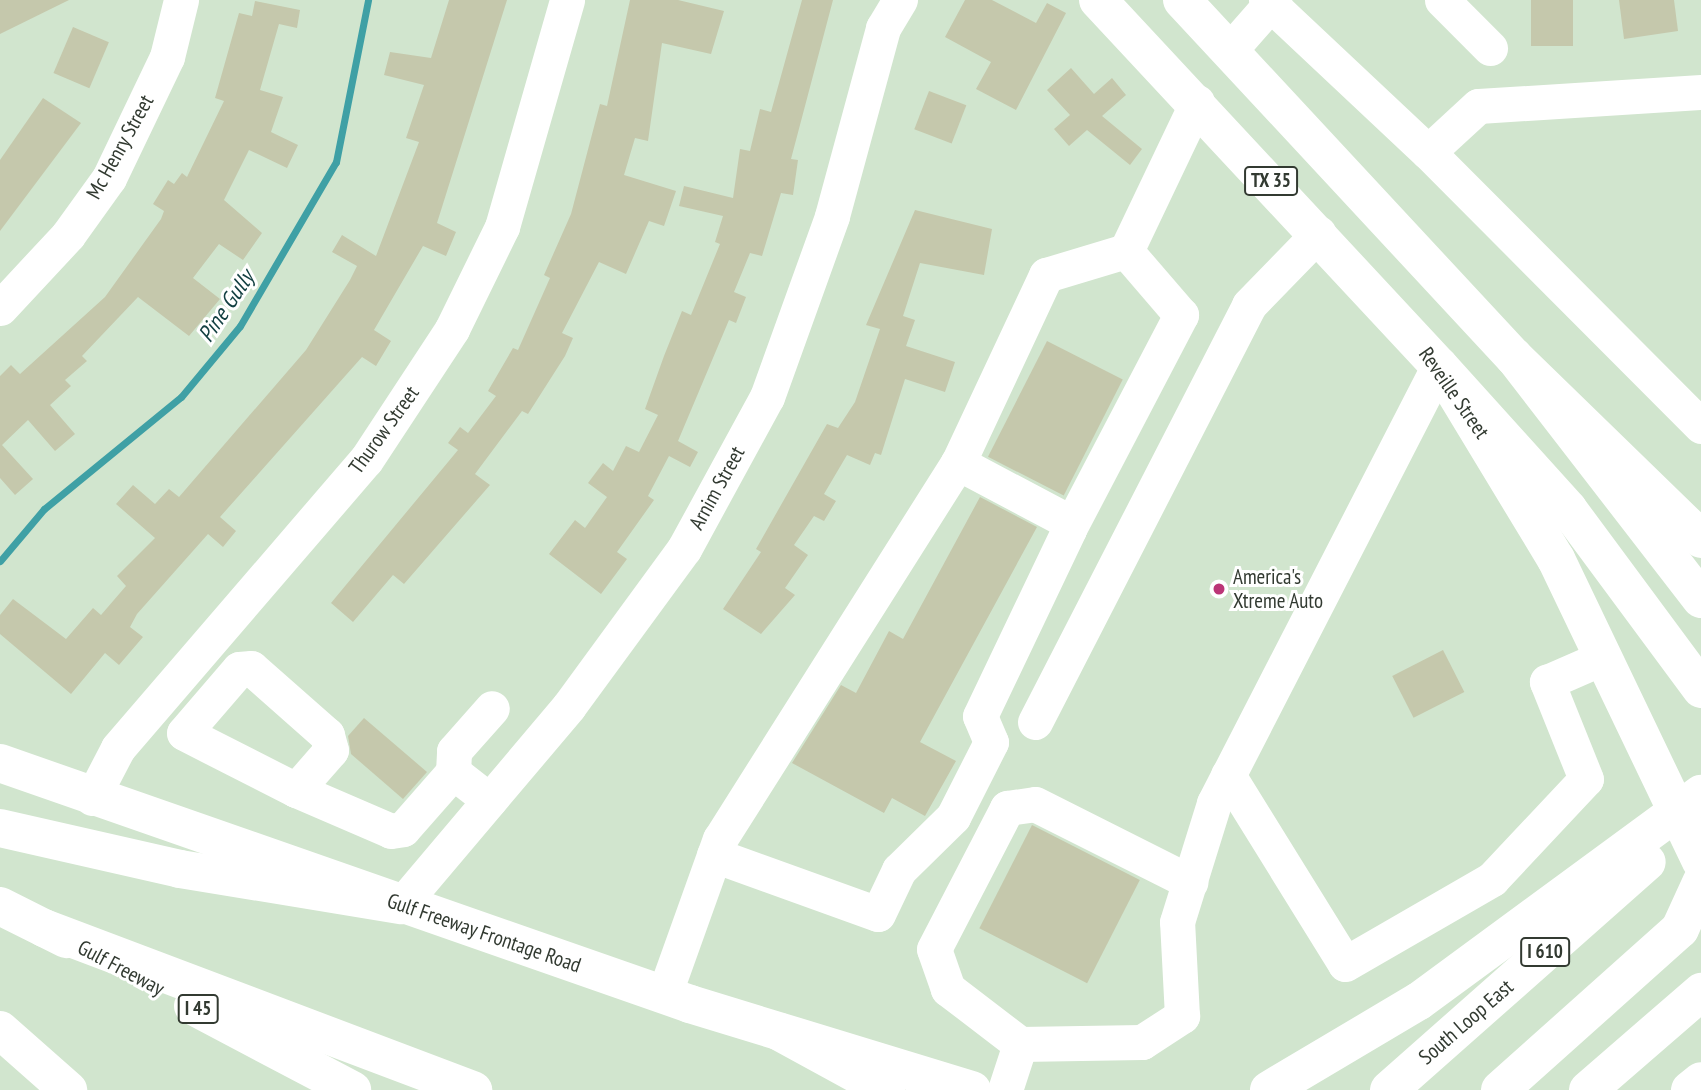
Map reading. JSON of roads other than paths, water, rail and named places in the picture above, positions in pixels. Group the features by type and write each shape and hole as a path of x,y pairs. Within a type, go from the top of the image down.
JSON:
{"main road":[{"name":"Reveille Street","path":"1098,0 1197,102 1439,366 1529,510 1701,862"},
{"name":"TX 35","path":"1188,2 1514,357 1701,599"},
{"path":"1197,102 1230,50"},
{"path":"1514,357 1701,539"},
{"name":"TX 35","path":"1439,366 1568,509 1701,689"},
{"name":"Gulf Freeway Frontage Road","path":"0,763 92,798 664,995 972,1090"},
{"path":"1269,1090 1419,1001 1701,794"},
{"name":"South Loop East","path":"1389,1090 1701,814"},
{"path":"0,828 180,869 401,905"},
{"path":"1500,1090 1680,929 1701,883"},
{"name":"Gulf Freeway","path":"0,906 352,1090"},
{"path":"44,928 473,1090"},
{"path":"1588,1090 1701,992"},
{"path":"0,1031 68,1090"},
{"path":"780,1032 886,1090"},
{"path":"1690,1090 1701,1081"}],"street":[{"name":"Mc Henry Street","path":"0,308 68,235 109,178 167,57 181,0"},
{"name":"Thurow Street","path":"92,798 118,748 366,460 452,329 502,227 568,0"},
{"name":"Arnim Street","path":"401,905 569,706 684,549 767,397 832,216 883,28 900,0"},
{"path":"1442,0 1490,48"},
{"path":"1230,50 1270,1 1428,152 1701,426"},
{"path":"1428,152 1478,106 1701,92"},
{"path":"664,995 714,855 772,750 803,715 958,463 1046,275 1126,251 1197,102"},
{"path":"1035,722 1249,305 1319,233"},
{"path":"714,855 878,914 899,870 953,817 990,742 980,716 1069,529 1142,396 1181,315 1126,251"},
{"path":"1190,881 1035,804 1007,808 934,949 948,989 1020,1044 1142,1042 1174,1024 1182,1016 1177,922 1228,775 1439,366"},
{"path":"958,463 1062,518 1069,529"},
{"path":"1228,775 1345,964 1492,879 1586,779 1546,682 1602,658"},
{"path":"184,733 239,669 251,668 331,742 331,750 296,790"},
{"path":"151,708 184,733 296,790 397,831 453,772 454,751 492,708"},
{"path":"453,772 489,800"},
{"path":"1004,1090 1020,1044"}],"waterway":[{"name":"Pine Gully","path":"0,561 44,509 181,397 240,326 336,162 368,0"}],"place":[{"name":"America's Xtreme Auto","path":"1219,589"}]}
